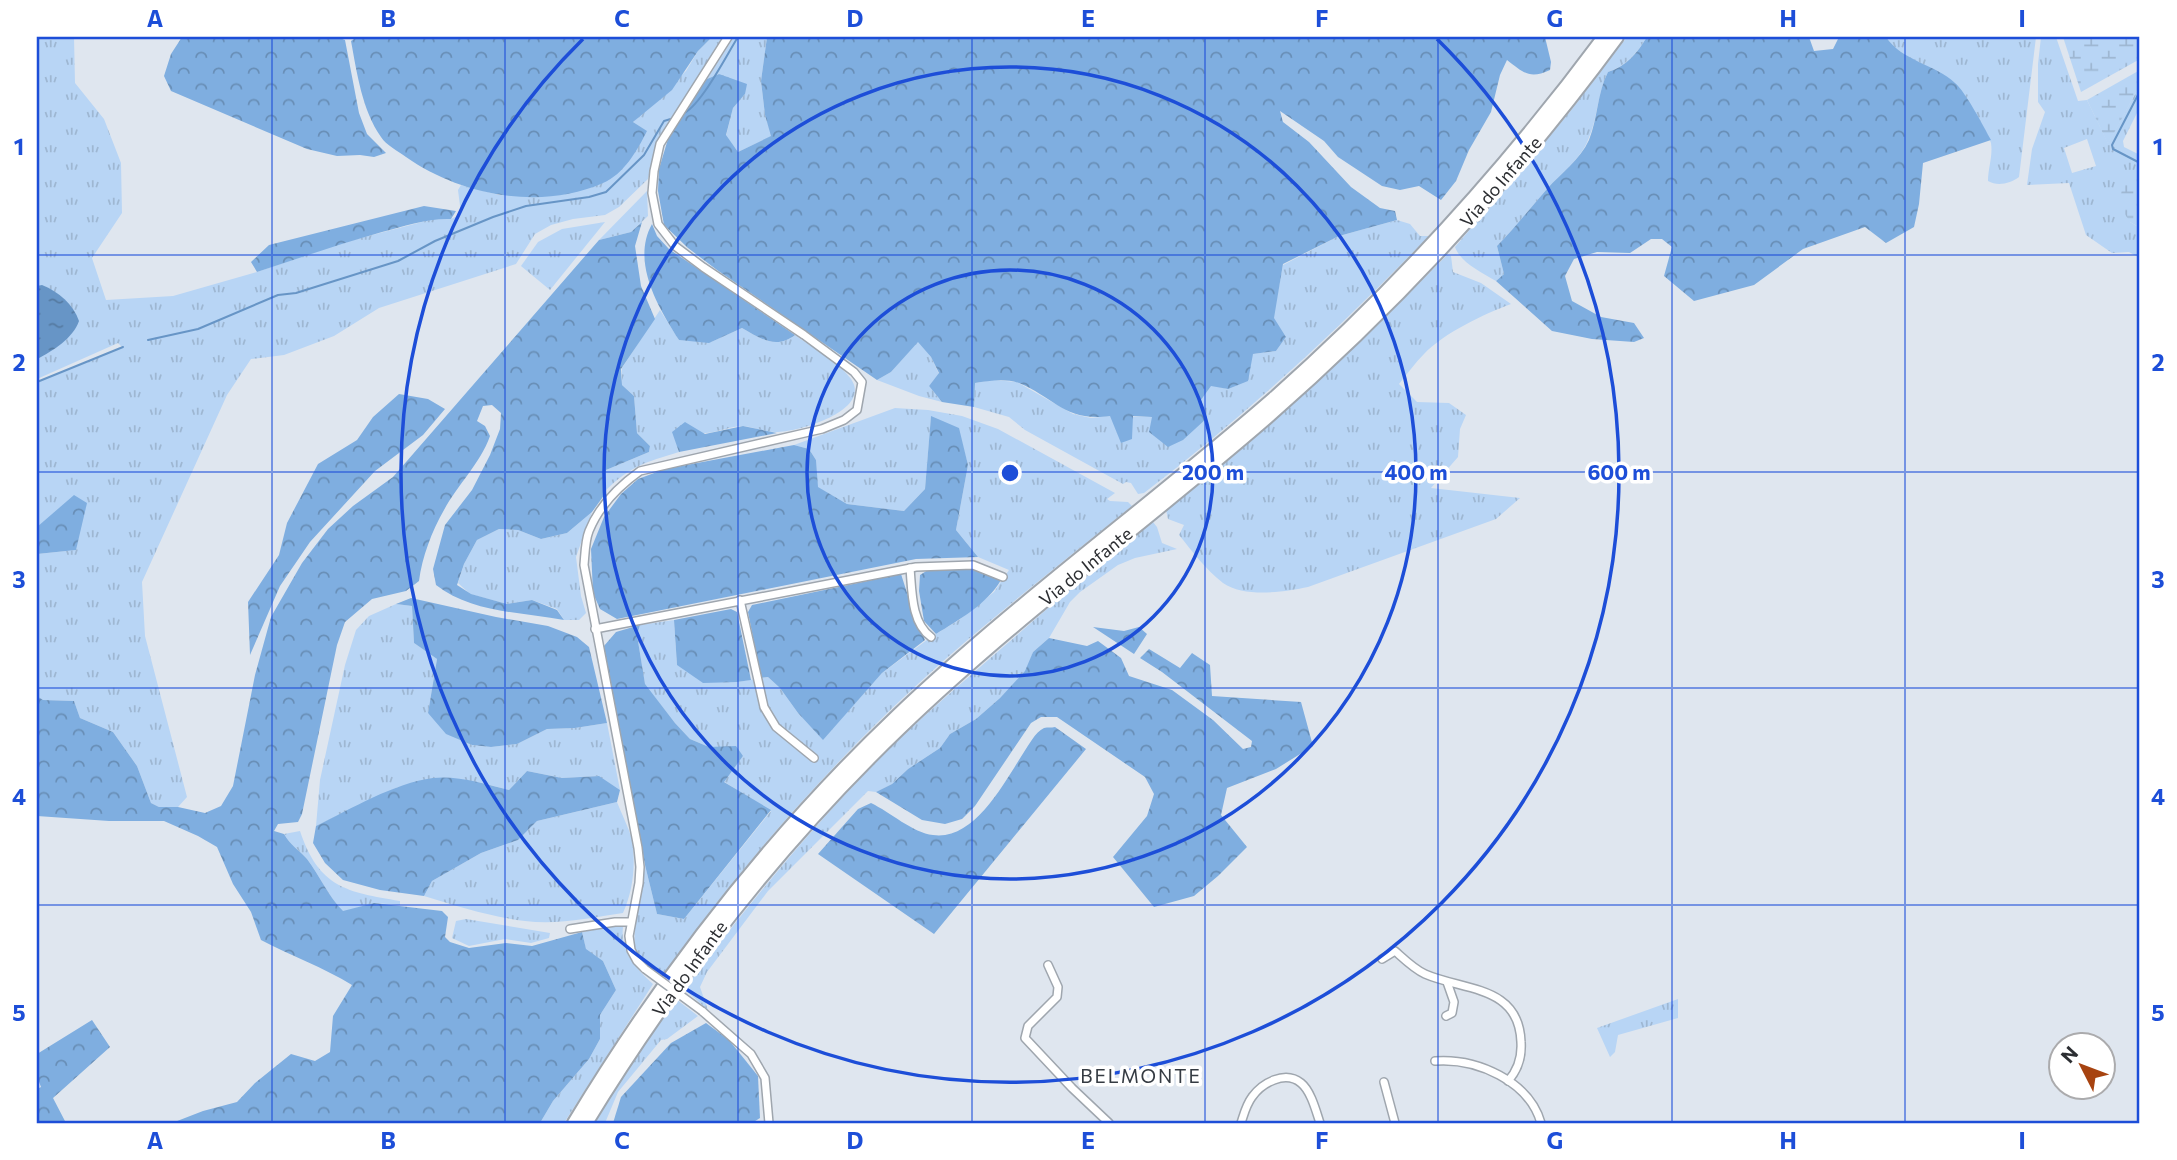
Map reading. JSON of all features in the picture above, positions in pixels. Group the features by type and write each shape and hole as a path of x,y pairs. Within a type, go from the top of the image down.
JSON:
{"highway":[{"name":"Via do Infante","path":"574,1123 620,1049 690,949 778,841 855,758 961,657 1272,400 1355,323 1426,251 1493,177 1604,37"},
{"name":"Via do Infante","path":"586,1123 634,1047 709,941 772,864 839,789 900,727 996,641 1262,422 1358,334 1441,250 1499,186 1617,37"}],"street":[{"path":"728,37 660,144 652,193 658,224 675,246 855,372 862,382 861,398 857,410 844,420 822,429 640,471 621,485 605,504 589,532 584,565 638,848 639,883 630,922 631,950 636,961 645,969 702,1011 751,1054 765,1078 769,1123"},
{"path":"595,629 910,568 973,565 1003,577"},
{"path":"910,568 914,609 925,632 931,637"},
{"path":"740,600 764,707 776,727 814,758"},
{"path":"570,929 630,922"},
{"path":"1382,959 1395,951 1422,973 1500,998 1515,1014 1521,1033 1522,1053 1515,1073 1508,1081"},
{"path":"1048,965 1058,987 1057,997 1028,1026 1025,1038 1109,1123"},
{"path":"1446,1016 1452,1013 1454,1002 1447,982"},
{"path":"1435,1061 1446,1060 1486,1068 1508,1081 1531,1101 1541,1123"},
{"path":"1241,1123 1245,1110 1261,1087 1275,1079 1289,1078 1302,1083 1320,1123"},
{"path":"1384,1082 1395,1123"}],"green space":[{"path":"37,37 74,37 75,83 104,119 121,163 122,213 92,258 106,300 173,296 257,272 338,244 437,218 451,219 461,214 458,190 461,185 499,195 646,131 633,122 686,71 698,51 712,37 725,37 664,132 648,179 619,207 605,215 551,225 535,234 516,264 379,308 334,336 284,355 251,359 227,395 142,582 145,636 187,797 178,807 159,807 151,803 137,766 113,732 80,718 74,701 43,700 37,696 37,554 76,550 39,525 37,527 37,382 122,347 118,343 37,379"},
{"path":"182,37 337,37 345,40 359,113 367,134 386,153 374,157 337,156 307,149 171,91 164,76 171,54"},
{"path":"357,37 712,37 698,51 672,90 633,122 647,131 624,168 611,179 579,191 527,197 501,195 451,181 427,170 386,143 369,115 361,91 351,41"},
{"path":"734,37 767,37 761,81 765,115 772,136 738,152 726,136 733,108 745,94 719,74 707,79"},
{"path":"767,37 1545,37 1551,62 1550,70 1531,74 1507,60 1500,75 1491,112 1469,150 1456,181 1441,200 1419,186 1400,190 1382,186 1338,157 1324,141 1280,111 1283,122 1309,142 1351,187 1380,208 1395,211 1397,220 1339,236 1283,264 1274,318 1286,337 1276,351 1253,354 1248,381 1228,389 1211,386 1201,400 1207,418 1183,440 1168,447 1149,432 1152,417 1133,416 1132,439 1121,443 1110,416 1095,417 1071,412 1014,381 975,383 974,407 942,402 929,386 939,373 931,357 918,342 891,372 877,380 717,270 664,225 658,191 659,169 668,139 684,110 707,79 719,74 747,84 745,94 733,108 726,135 738,152 771,136 765,115 761,81"},
{"path":"1627,37 1647,37 1630,58 1608,72 1585,147 1497,246 1504,274 1496,281 1478,271 1462,258 1455,247 1569,113"},
{"path":"1647,37 1809,37 1814,51 1833,49 1839,37 1886,37 1901,52 1955,83 1969,101 1991,140 1923,163 1914,227 1886,243 1865,227 1803,249 1754,285 1694,301 1664,276 1672,247 1662,239 1651,239 1630,253 1597,252 1574,259 1565,276 1572,301 1601,317 1634,323 1644,338 1634,342 1592,339 1552,331 1496,281 1504,274 1497,246 1581,154 1592,132 1608,72 1631,58"},
{"path":"1886,37 2036,37 2019,177 2004,184 1988,181 1991,143 1969,105 1946,77 1904,54"},
{"path":"2041,37 2056,37 2078,101 2087,100 2108,143 2140,85 2140,107 2123,141 2124,147 2140,155 2140,171 2138,170 2130,222 2140,228 2140,258 2129,252 2112,253 2086,235 2069,183 2027,185 2032,149 2045,112 2038,102","holes":["2087,139 2096,166 2072,173 2064,148"]},
{"path":"2063,37 2140,37 2140,59 2081,92"},
{"path":"2140,70 2140,85 2108,144 2087,100"},
{"path":"2138,170 2140,228 2130,222 2119,205 2124,179"},
{"path":"647,191 648,216 631,232 599,240"},
{"path":"424,206 456,211 451,219 399,227 257,272 251,262 269,245"},
{"path":"1397,220 1410,224 1420,236 1429,236 1291,370 1219,433 1144,493 1138,494 1131,483 1123,484 1025,430 1009,417 974,407 975,383 993,380 1017,382 1073,414 1091,418 1152,417 1201,400 1211,385 1228,389 1253,354 1276,351 1286,337 1273,318 1283,265 1339,236"},
{"path":"605,222 550,290 521,266 538,242 562,229"},
{"path":"642,222 635,246 641,286 655,319 621,369 622,385 634,396 637,433 650,446 649,452 606,470 605,494 592,512 567,533 541,539 518,530 499,529 477,540 464,564 457,585 471,594 507,604 532,600 557,610 564,620 481,606 450,594 436,585 433,569 445,525 472,490 500,429 501,413 492,405 483,406 477,421 485,426 490,436 481,456 440,518 425,554 419,581 406,591 372,599 345,622 337,645 302,814 298,822 278,824 274,831 284,834 307,859 343,911 374,903 442,911 448,917 445,937 450,942 469,948 506,943 532,946 582,932 586,949 603,961 616,990 600,1015 600,1039 589,1059 553,1101 540,1123 172,1123 237,1102 255,1083 291,1054 315,1061 330,1052 333,1016 352,985 261,940 251,912 233,884 217,847 198,836 164,821 109,821 37,816 37,696 43,700 74,701 80,718 113,732 137,766 151,803 159,807 178,807 205,813 221,806 233,786 255,675 271,617 302,563 328,529 353,506 393,477 599,240 631,232"},
{"path":"652,224 657,236 669,249 795,335 781,342 774,342 761,339 742,328 709,343 679,340 656,299 646,269 646,239"},
{"path":"1447,255 1451,256 1453,272 1481,283 1511,304 1477,319 1432,346 1399,384 1417,402 1449,403 1466,415 1460,429 1458,457 1431,488 1520,498 1496,519 1308,587 1253,592 1232,588 1223,583 1179,535 1184,525 1168,519 1166,510 1240,450 1311,387"},
{"path":"660,310 679,340 711,342 742,328 761,339 774,342 781,342 795,335 846,373 855,391 851,401 829,418 799,429 771,432 743,426 706,433 674,431 679,452 639,466 623,475 605,491 606,470 649,452 650,446 637,433 634,396 622,385 622,368"},
{"path":"918,341 931,357 939,374 929,386 942,402 877,380 891,372"},
{"path":"399,394 428,399 445,409 423,435 375,471 310,542 280,586 250,655 248,602 279,555 287,523 318,464 357,440 373,417"},
{"path":"895,408 962,416 998,429 1115,493 1107,499 1110,501 1128,502 1132,506 970,638 877,723 765,844 713,907 664,973 642,959 635,946 635,924 645,865 657,914 684,919 771,811 723,781 743,756 690,739 645,685 637,635 640,625 674,620 677,665 737,682 768,677 823,739 882,673 959,620 994,592 1009,570 978,557 956,530 968,465 958,428 931,417 925,489 904,511 847,504 817,487 816,460 809,449 794,445"},
{"path":"931,416 959,428 968,465 956,530 978,557 916,559 617,619 600,609 593,593 591,549 604,517 621,494 638,479 665,469 794,445 809,449 816,460 818,487 847,504 904,511 925,489"},
{"path":"685,422 705,434 743,426 777,433 679,452 672,432"},
{"path":"74,495 87,503 76,550 37,554 37,527"},
{"path":"592,512 576,557 586,613 579,620 564,620 557,609 532,600 507,604 470,594 458,583 464,564 477,540 499,529 518,530 541,539 567,533"},
{"path":"1153,522 1162,543 1177,549 1135,558 1118,565 1080,592 1070,602 1049,638 1033,652 1026,671 1000,698 976,719 950,734 940,748 908,769 892,784 876,792 868,791 768,891 707,972 700,987 708,1010 684,989 780,869 883,755 942,700"},
{"path":"928,570 975,570 1001,580 980,604 936,634 924,621 919,591 920,575"},
{"path":"901,574 925,640 882,673 823,740 780,688 768,677 761,678 748,612 752,605"},
{"path":"411,598 548,626 577,637 589,647 607,723 547,729 517,744 491,747 472,745 446,734 428,713 437,659 414,643 412,606 396,604"},
{"path":"396,604 412,606 414,643 437,659 428,713 472,745 491,747 517,744 547,729 607,723 620,790 598,776 562,778 527,771 509,790 478,782 398,787 316,826 320,780 345,665 356,630 369,616"},
{"path":"731,609 737,612 751,680 703,683 677,665 674,620"},
{"path":"640,625 637,635 645,684 690,739 709,747 736,746 743,756 724,782 771,810 684,919 657,914 645,865 604,646 616,632"},
{"path":"1093,627 1124,631 1139,627 1147,634 1134,654"},
{"path":"1049,638 1087,646 1098,641 1121,658 1129,676 1172,690 1213,720 1243,749 1251,747 1252,741 1140,658 1149,649 1180,668 1192,653 1210,665 1212,696 1301,702 1313,746 1276,769 1227,788 1221,815 1247,847 1194,896 1154,907 1113,857 1147,816 1154,794 1145,777 1057,717 1041,717 1031,723 975,806 962,819 945,824 922,820 876,792 892,784 908,769 940,748 950,734 976,719 1000,698 1025,671 1033,652"},
{"path":"1055,727 1086,749 934,934 818,854 858,809 871,803 925,833 948,834 962,829 987,807 998,793 1038,732 1044,728"},
{"path":"527,771 562,778 599,776 620,790 617,802 537,821 518,840 481,853 432,881 424,896 380,890 343,880 325,863 313,843 316,826 403,785 433,778 451,778 509,790"},
{"path":"617,802 631,835 634,859 633,878 623,913 562,922 525,921 487,914 424,896 432,881 481,853 518,840 537,821"},
{"path":"300,831 316,865 326,876 350,890 400,901 400,905 374,903 343,912 307,859 284,834"},
{"path":"466,919 550,933 549,938 531,943 505,939 469,946 452,938 456,921"},
{"path":"623,927 627,952 635,966 653,984 564,1123 540,1123 553,1101 589,1059 600,1039 600,1015 616,990 603,961 586,950 582,932"},
{"path":"676,999 698,1016 667,1039 661,1040 618,1092 605,1123 595,1123 625,1074"},
{"path":"1678,999 1678,1018 1618,1035 1615,1052 1610,1057 1597,1028"},
{"path":"92,1020 110,1047 53,1098 66,1123 37,1123 37,1089 41,1087 37,1077 37,1054"},
{"path":"706,1023 729,1040 758,1076 760,1118 752,1123 613,1123 621,1097 671,1043"}],"water":[{"path":"42,285 65,299 79,321 56,348 37,359 37,286"}],"waterway":[{"path":"682,114 697,102 738,37"},
{"path":"2140,91 2112,145 2113,149 2140,163"},
{"path":"148,340 198,329 278,295 296,293 398,261 435,241 526,206 606,192 644,155 664,121 674,118"},
{"path":"37,382 123,347"}],"district":[{"name":"BELMONTE","path":"1141,1076"}]}
